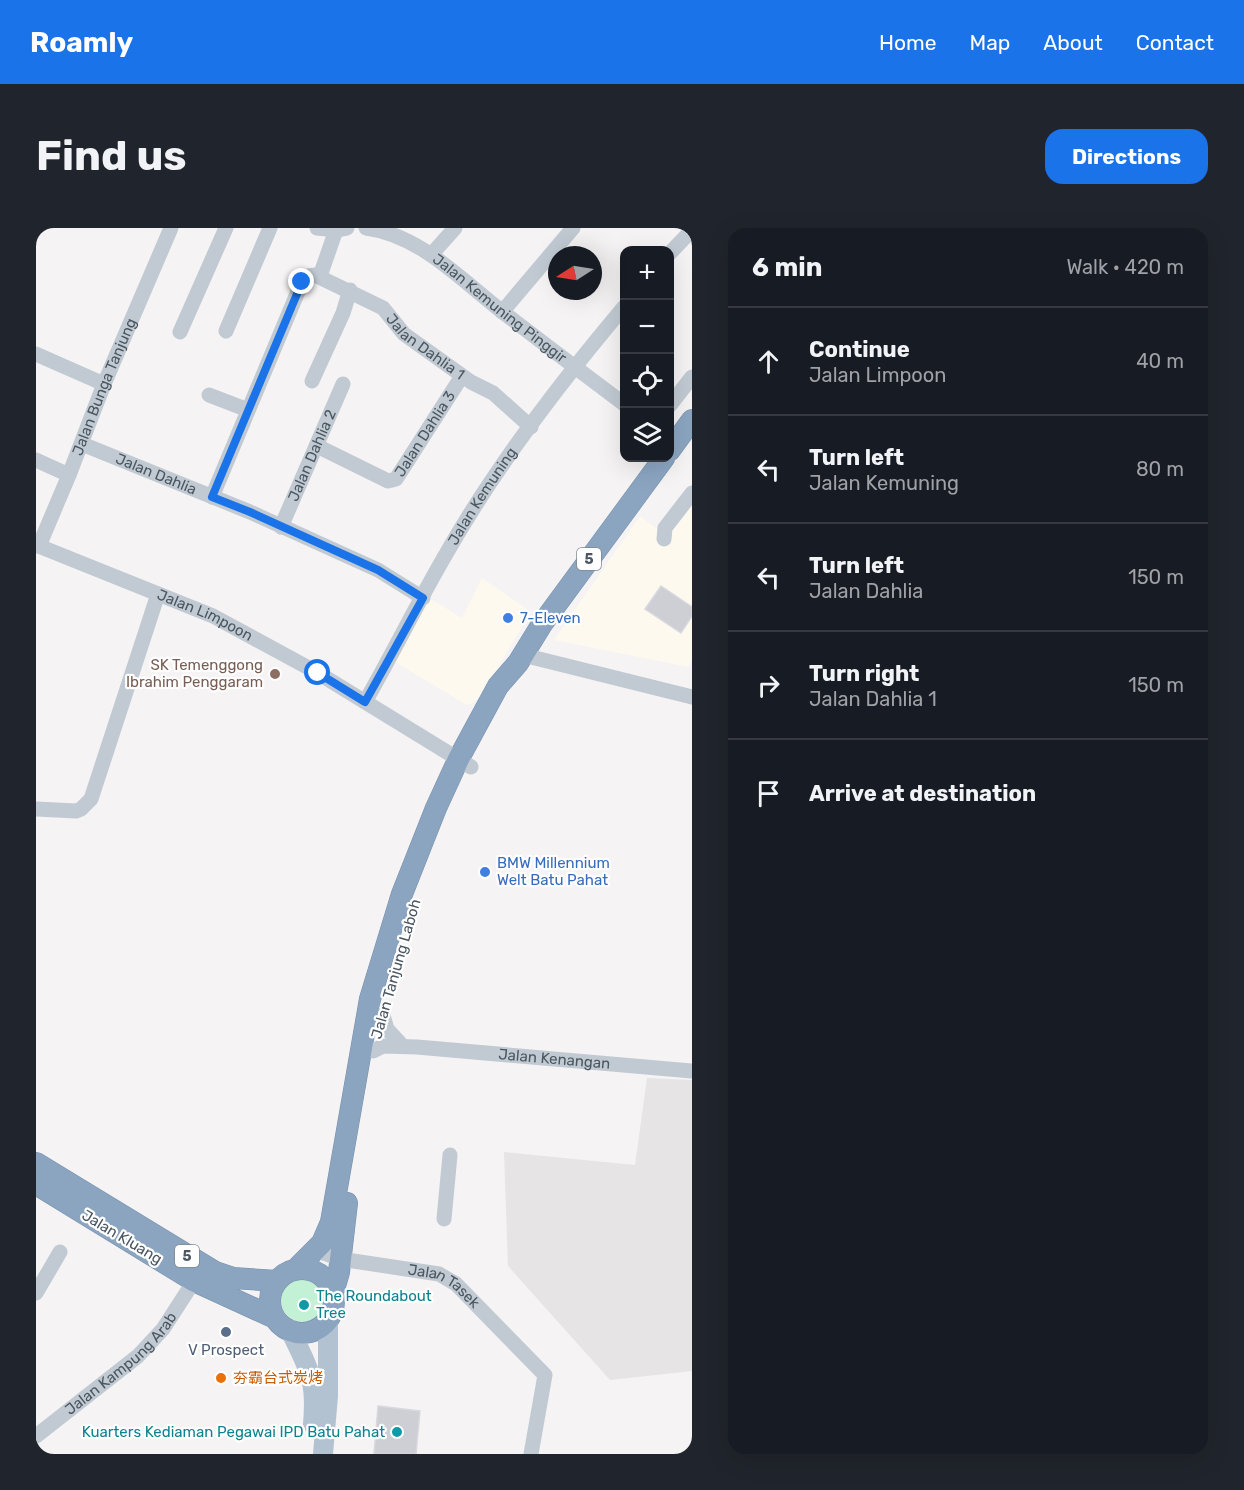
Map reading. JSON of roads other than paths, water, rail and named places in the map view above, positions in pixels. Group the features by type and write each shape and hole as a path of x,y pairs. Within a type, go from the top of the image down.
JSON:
{"highway":[{"name":"Jalan Tanjung Laboh","path":"674,442 692,420"},
{"name":"Jalan Tanjung Laboh","path":"294,1270 315,1250 327,1234 371,1041 382,1012 409,915 451,808 465,763 498,686 521,659 542,624 659,462"},
{"name":"Jalan Tanjung Laboh","path":"333,1293 339,1272 352,1161 371,1041 370,999 402,894 432,817 465,763"},
{"name":"Jalan Kluang","path":"36,1163 215,1272 232,1278 277,1281"},
{"name":"Jalan Kluang","path":"36,1184 194,1281 282,1324"},
{"name":"5","path":"277,1281 294,1270"},
{"path":"294,1270 314,1271 329,1284 333,1293"},
{"path":"277,1281 270,1299 282,1324 298,1333 315,1330 328,1319"},
{"name":"5","path":"328,1319 332,1311 333,1293"}],"main road":[{"name":"5","path":"323,1454 328,1396 328,1319"},
{"path":"282,1324 313,1380 315,1391 310,1454"}],"street":[{"name":"Jalan Bunga Tanjung","path":"38,545 171,228"},
{"path":"180,332 226,228"},
{"path":"226,331 270,228"},
{"path":"212,497 302,282 308,276 320,276 341,229 317,228"},
{"name":"Jalan Kemuning Pinggir","path":"366,228 412,234 431,255 502,312 620,401"},
{"path":"431,255 455,228"},
{"path":"502,312 573,228"},
{"path":"674,248 692,230"},
{"name":"Jalan Dahlia 1","path":"320,276 383,308 404,334 462,376 493,393 531,427"},
{"path":"312,381 343,313 350,290"},
{"name":"Jalan Kemuning","path":"365,702 446,554 489,485 575,366 620,312"},
{"path":"36,354 104,384"},
{"name":"Jalan Dahlia 3","path":"317,446 388,482 396,479 462,376"},
{"path":"674,399 692,377"},
{"name":"Jalan Dahlia 2","path":"281,527 343,384"},
{"path":"209,395 248,410"},
{"name":"Jalan Dahlia","path":"82,444 250,512 378,570 423,598"},
{"path":"36,460 69,475"},
{"path":"664,538 665,528 692,493"},
{"name":"Jalan Limpoon","path":"38,545 213,616 318,673 465,763"},
{"path":"36,808 76,812 91,799 158,594"},
{"path":"521,659 692,697"},
{"path":"382,1012 387,1029 400,1043"},
{"name":"Jalan Kenangan","path":"371,1041 417,1047"},
{"name":"Jalan Kenangan","path":"371,1041 383,1046 692,1071"},
{"path":"444,1219 450,1155"},
{"name":"Jalan Tasek","path":"315,1250 340,1259 439,1274 456,1284 545,1376 531,1454"},
{"path":"36,1293 60,1252"},
{"name":"Jalan Kampung Arab","path":"36,1436 138,1356 163,1329 194,1281"}],"place":[{"name":"7-Eleven","path":"508,618"},
{"name":"SK Temenggong Ibrahim Penggaram","path":"275,674"},
{"name":"BMW Millennium Welt Batu Pahat","path":"485,872"},
{"name":"The Roundabout Tree","path":"304,1305"},
{"name":"V Prospect","path":"226,1332"},
{"name":"夯霸台式炭烤","path":"221,1378"},
{"name":"Kuarters Kediaman Pegawai IPD Batu Pahat","path":"397,1432"}]}
